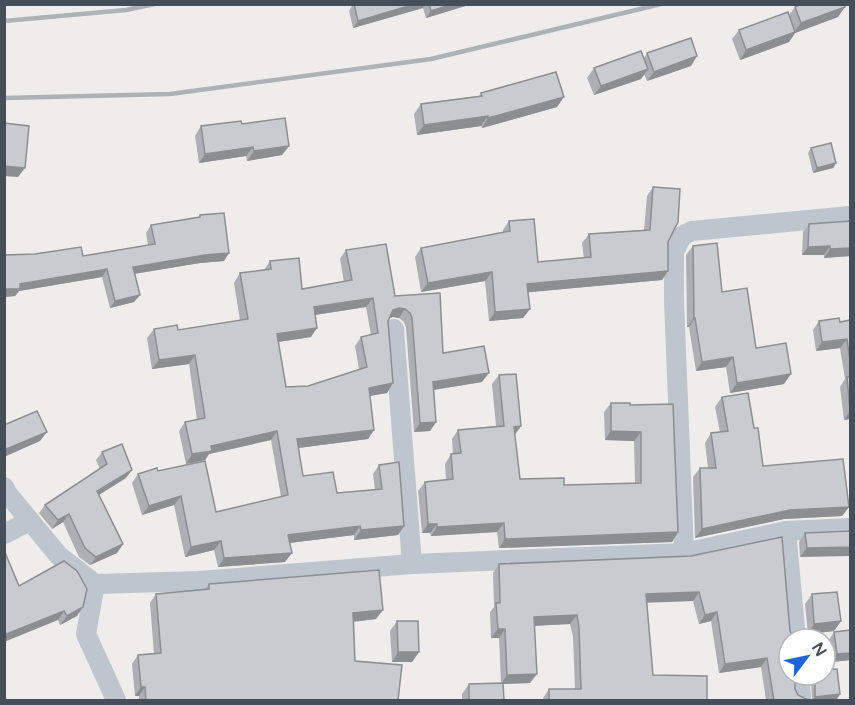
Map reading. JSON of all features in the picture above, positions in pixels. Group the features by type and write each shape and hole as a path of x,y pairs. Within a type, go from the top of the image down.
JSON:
{"street":[{"path":"684,553 674,252 682,236 692,231 850,216"},
{"path":"394,329 412,564"},
{"path":"4,487 59,556 94,584 198,581 412,564 684,553 786,531 850,528"},
{"path":"4,534 30,521"},
{"path":"786,531 795,627"},
{"path":"94,584 86,634 116,700"},
{"path":"800,687 801,697"}],"building":[{"path":"354,4 415,4 358,21"},
{"path":"429,4 453,4 431,11"},
{"path":"801,4 844,4 845,7 801,23 795,7"},
{"path":"788,12 795,32 746,50 739,30"},
{"path":"691,38 697,56 654,72 647,53"},
{"path":"641,51 648,69 601,86 594,68"},
{"path":"556,72 564,97 488,118 488,116 424,125 421,104 482,96 481,93"},
{"path":"285,118 289,146 254,151 253,147 205,154 201,126 241,121 242,124"},
{"path":"4,123 29,126 25,168 4,166"},
{"path":"831,143 836,163 817,168 811,148"},
{"path":"653,187 680,189 678,222 668,242 668,271 527,284 530,309 495,312 492,272 428,283 421,248 510,231 509,221 534,219 538,262 591,257 589,234 650,230"},
{"path":"224,213 229,253 133,267 140,295 115,301 107,269 20,284 20,289 4,289 4,255 35,254 81,247 83,256 155,244 151,225 200,217 200,215"},
{"path":"850,221 850,248 808,247 809,224"},
{"path":"717,243 722,292 747,288 756,348 786,343 791,374 737,383 733,357 702,362 694,318 693,246"},
{"path":"386,244 395,296 440,293 443,353 484,346 489,373 433,382 436,422 420,423 412,318 405,309 393,310 388,321 393,383 369,388 374,430 297,439 303,476 333,472 337,493 382,489 379,465 399,462 404,526 361,530 360,526 288,535 292,553 224,558 221,541 191,547 181,496 149,506 138,474 157,468 158,471 205,461 216,512 288,495 277,431 211,446 212,451 192,454 185,422 205,418 195,355 159,360 154,329 177,325 178,330 248,319 240,273 271,269 270,261 299,258 302,289 352,280 346,250","holes":["373,298 378,333 361,337 367,367 308,386 286,387 277,334 317,328 314,307"]},
{"path":"839,318 840,322 850,320 850,362 847,339 822,342 819,321"},
{"path":"516,374 521,426 514,427 520,479 564,478 564,485 641,483 641,432 611,431 611,403 673,404 678,532 505,539 504,523 437,527 437,524 428,524 425,482 453,479 451,454 461,453 458,430 504,426 499,375"},
{"path":"847,377 850,377 850,411"},
{"path":"748,393 754,428 758,428 763,466 843,459 849,507 790,510 702,529 700,468 716,468 711,433 728,431 722,397"},
{"path":"37,411 47,432 4,450 4,425"},
{"path":"122,444 132,470 97,491 123,544 96,557 85,548 69,514 58,520 45,505 107,464 102,452"},
{"path":"850,531 850,547 807,548 805,533"},
{"path":"782,537 790,627 777,627 777,687 795,687 798,695 808,700 774,700 767,658 725,664 717,612 705,615 699,592 646,594 653,675 707,676 707,700 549,700 549,689 581,689 577,615 534,617 537,674 507,675 505,629 498,629 496,603 500,603 499,564 691,556"},
{"path":"4,550 19,586 64,561 77,571 87,589 83,607 67,616 64,611 4,635"},
{"path":"379,570 383,610 353,613 355,661 402,665 398,700 146,700 145,687 141,687 138,655 161,653 156,594 209,589 209,584"},
{"path":"837,592 841,621 814,624 812,594"},
{"path":"397,621 418,621 419,652 398,652"},
{"path":"850,630 850,653 837,654 837,632"},
{"path":"837,669 840,694 815,697 815,687 837,687"},
{"path":"503,683 504,700 469,700 469,684"}],"railway":[{"path":"4,21 126,10 155,4"},
{"path":"4,98 170,94 431,59 661,4"}]}
